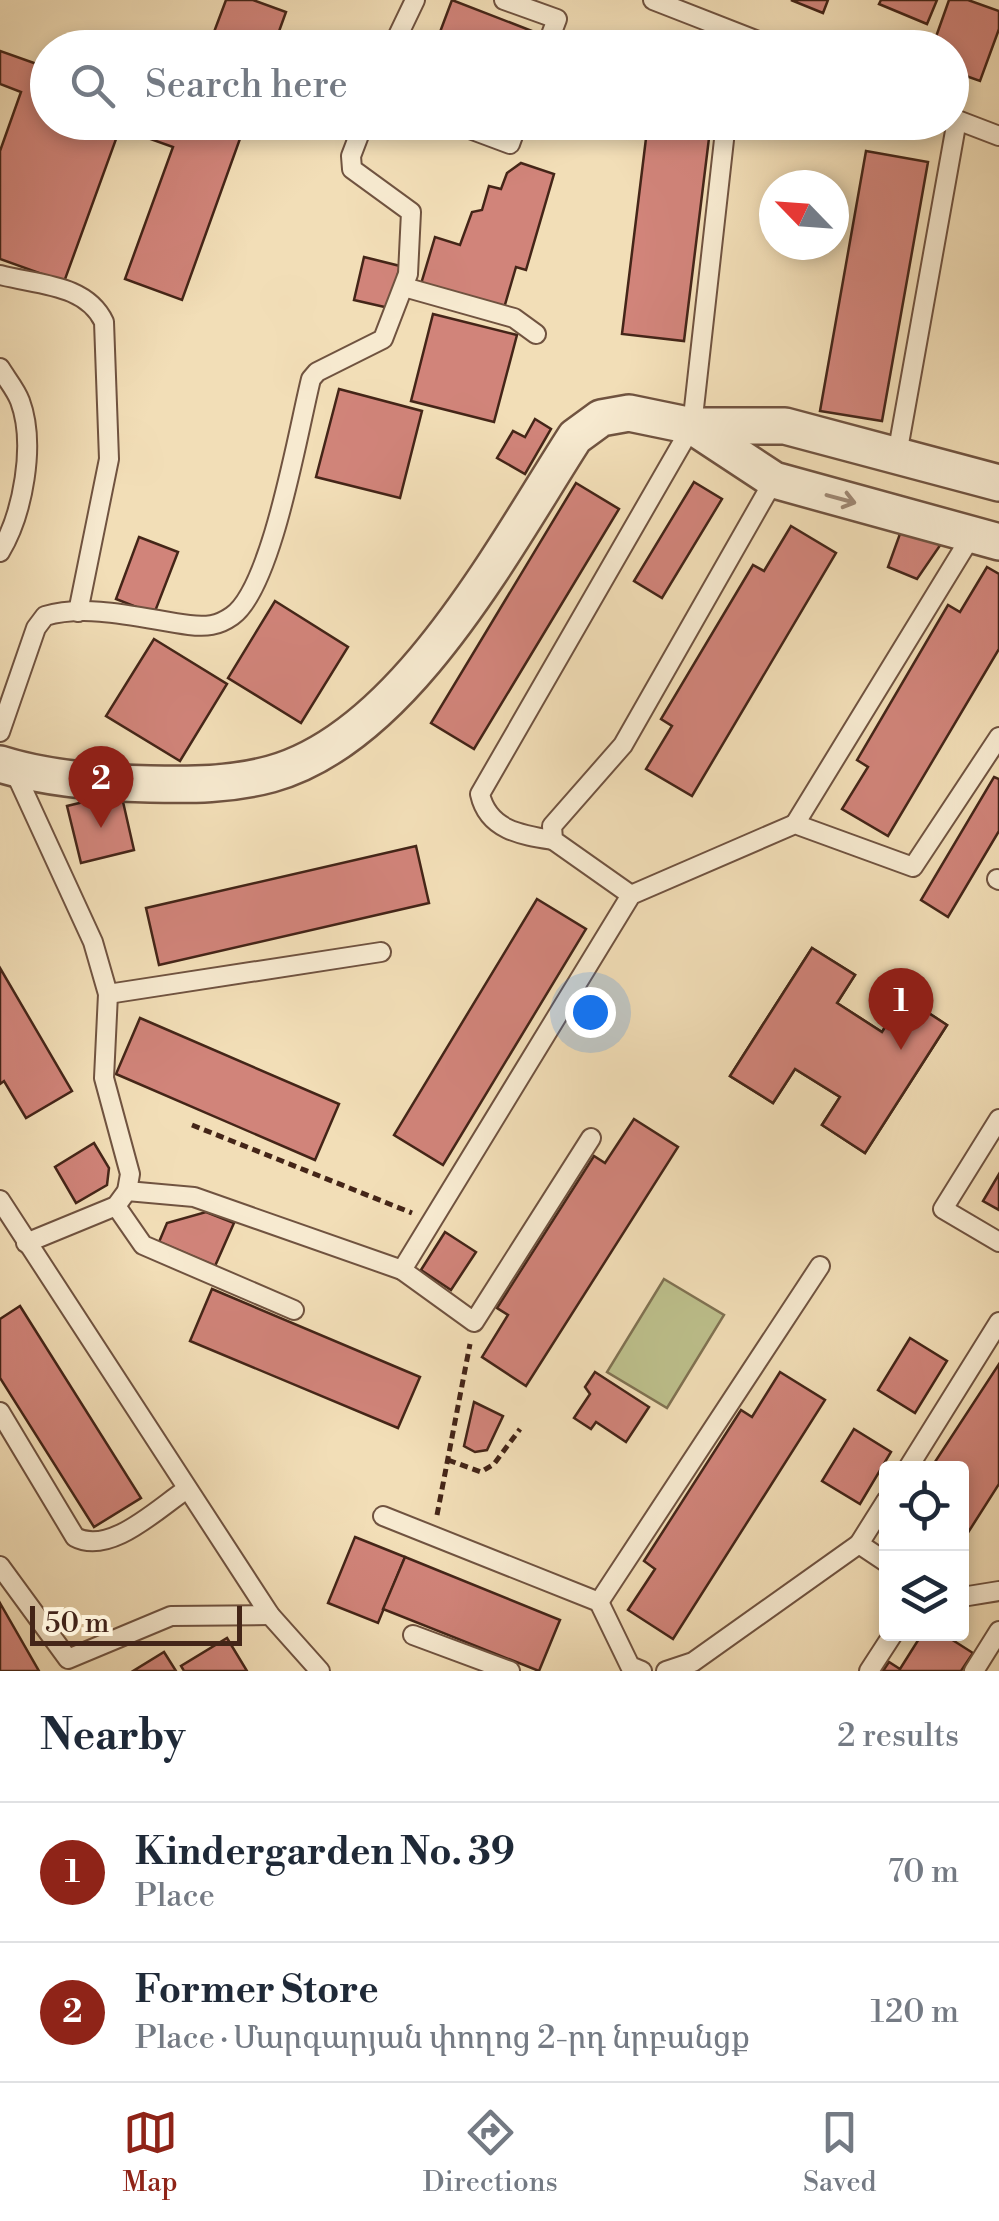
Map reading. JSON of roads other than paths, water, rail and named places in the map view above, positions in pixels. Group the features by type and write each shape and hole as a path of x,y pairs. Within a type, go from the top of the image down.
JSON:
{"street":[{"path":"6,766 108,783 218,785 274,773 330,749 392,695 447,635 575,436 601,418 629,413 692,426 785,426 999,483"},
{"path":"692,426 774,480 986,538"},
{"path":"900,515 905,457"}],"lane":[{"path":"401,30 415,0"},
{"path":"504,0 557,18 553,30"},
{"path":"653,0 711,30"},
{"path":"969,125 999,136"},
{"path":"0,732 36,628 45,616 78,612 210,627 234,615 252,593 265,563 311,379 317,372 383,339 404,287 412,212 352,168 351,156 357,140"},
{"path":"631,895 554,840 526,836 492,821 484,812 480,794 692,426 724,140"},
{"path":"905,457 951,140"},
{"path":"0,275 84,295 96,305 104,322 109,459 78,612"},
{"path":"404,287 514,318 536,334"},
{"path":"0,368 21,403 27,472 13,530 0,552"},
{"path":"554,840 552,826 560,812 623,744 774,480"},
{"path":"402,1270 631,895 795,824 986,538"},
{"path":"795,824 913,867 999,737"},
{"path":"6,766 93,942 108,994 104,1078 130,1174 122,1198 143,1246 294,1310"},
{"path":"108,994 381,952"},
{"path":"999,1120 943,1209 999,1242"},
{"path":"26,1243 122,1198 194,1196 402,1270 474,1322 591,1138"},
{"path":"0,1200 270,1616 320,1671"},
{"path":"600,1602 820,1266"},
{"path":"912,1461 999,1322"},
{"path":"0,1412 75,1537 86,1543 110,1540 187,1489"},
{"path":"666,1671 693,1662 859,1544 879,1513"},
{"path":"383,1516 600,1602 631,1669"},
{"path":"859,1544 879,1557"},
{"path":"0,1566 68,1659 170,1616 270,1616"},
{"path":"969,1597 999,1591"},
{"path":"974,1671 999,1631"},
{"path":"414,1634 510,1671"},
{"path":"869,1671 888,1641"}],"place":[{"name":"Former Store","path":"101,828"},
{"name":"Kindergarden No. 39","path":"901,1050"}]}
